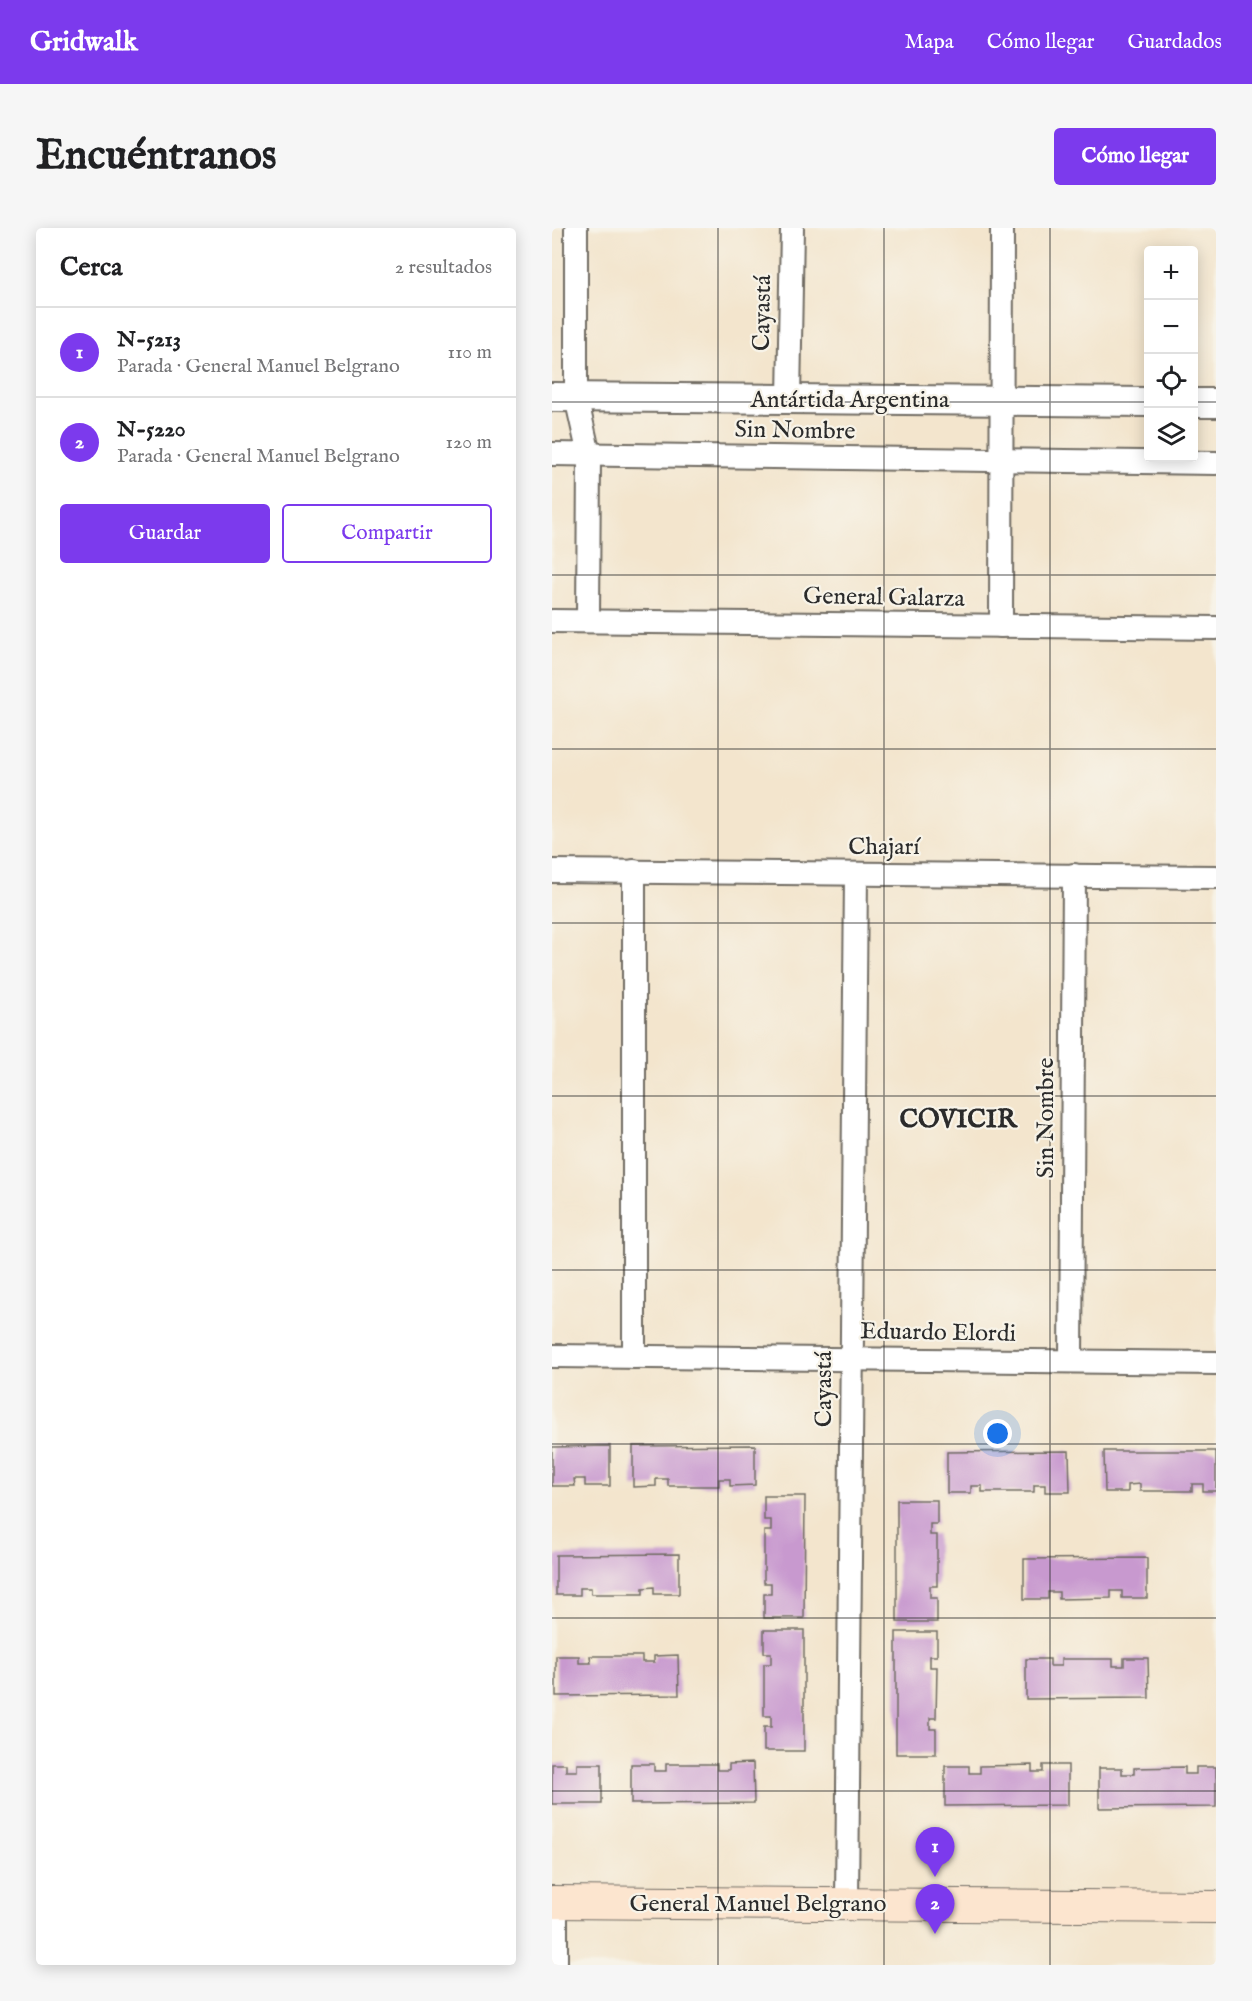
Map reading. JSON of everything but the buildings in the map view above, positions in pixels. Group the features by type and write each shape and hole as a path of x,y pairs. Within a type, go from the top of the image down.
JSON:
{"main road":[{"name":"General Manuel Belgrano","path":"554,1902 1216,1907"}],"street":[{"path":"576,228 564,397 589,455 588,621"},
{"name":"Cayastá","path":"789,399 792,228"},
{"path":"1001,626 1002,228"},
{"name":"Antártida Argentina","path":"564,397 1144,402"},
{"path":"1198,403 1216,403"},
{"name":"Sin Nombre","path":"552,454 1216,463"},
{"name":"General Galarza","path":"552,621 1216,628"},
{"name":"Chajarí","path":"552,871 1216,877"},
{"path":"634,871 634,1357"},
{"name":"Cayastá","path":"847,1904 856,874"},
{"name":"Sin Nombre","path":"1071,1361 1074,875"},
{"name":"Eduardo Elordi","path":"552,1356 1216,1363"},
{"path":"554,1902 556,1965"}],"place":[{"name":"N-5213","path":"935,1877"},
{"name":"N-5220","path":"935,1934"}],"district":[{"name":"COVICIR","path":"958,1119"}]}
